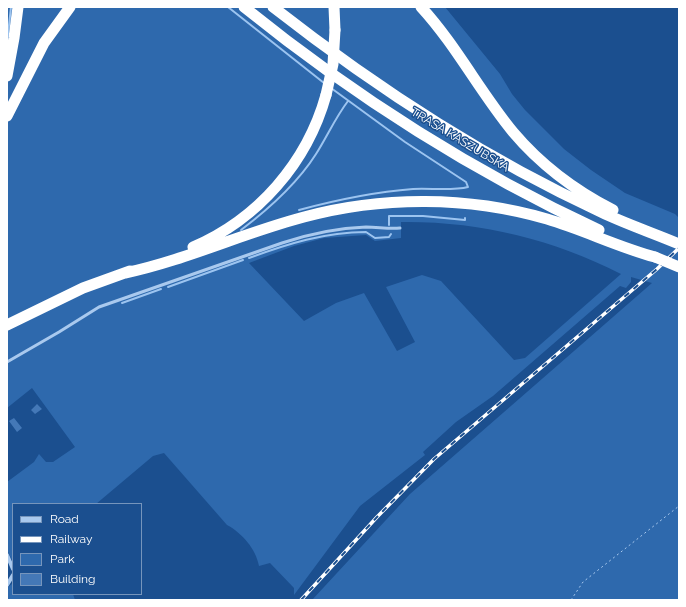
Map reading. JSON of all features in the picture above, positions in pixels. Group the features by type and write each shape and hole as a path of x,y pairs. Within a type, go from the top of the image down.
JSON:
{"highway":[{"path":"7,76 18,7"},
{"path":"7,116 44,43 70,7"},
{"name":"TRASA KASZUBSKA","path":"244,7 329,71 424,135 502,181 655,257 679,267"},
{"name":"TRASA KASZUBSKA","path":"273,7 354,67 470,142 539,181 599,211 675,243"},
{"path":"7,325 82,288 200,244 235,224 252,211 271,193 296,161 315,127 326,95 333,64 335,30 334,7"},
{"path":"421,7 452,45 514,132 543,162 580,190 603,205 675,243"},
{"path":"125,273 151,268 304,217 353,207 406,202 462,204 517,212 571,226 632,250 655,257"}],"street":[{"path":"7,555 12,567"}],"lane":[{"path":"7,362 99,307 282,242 334,230 367,227 388,229 400,228"}],"path":[{"path":"571,600 583,582 679,506"}],"green space":[{"path":"7,7 445,7 500,74 512,94 525,110 564,149 591,170 625,193 675,214 679,218 679,600 312,600 410,494 652,283 631,277 631,282 626,288 620,286 493,396 456,422 423,452 425,455 360,506 294,595 294,588 270,563 259,566 255,554 248,542 238,532 227,525 164,453 153,456 97,503 12,503 12,560 7,550 7,482 34,462 39,454 46,462 53,462 75,447 32,388 7,408","holes":["401,222 459,225 514,234 542,242 568,251 621,274 525,358 514,360 441,281 422,275 386,287 415,342 397,351 364,293 336,303 304,321 249,263 294,246 324,238 366,235 375,241 401,238"]},
{"path":"12,584 12,595 73,595 75,600 7,600 7,588"}],"building":[{"path":"37,404 42,409 35,414 31,410"},
{"path":"14,418 22,428 17,432 9,421"}],"waterway":[{"path":"7,43 11,7"},
{"path":"228,7 324,83"},
{"path":"299,210 384,192 413,189 448,189 468,187 466,182 405,142 331,88"},
{"path":"241,230 292,185 309,165 348,101"},
{"path":"389,225 389,216 423,216 465,220 465,218"},
{"path":"249,258 306,240 336,234 366,232 375,238 389,237 391,234"},
{"path":"168,287 243,260"},
{"path":"122,303 161,289"}],"railway":[{"path":"301,600 377,517 434,459 657,269 679,248"}]}
